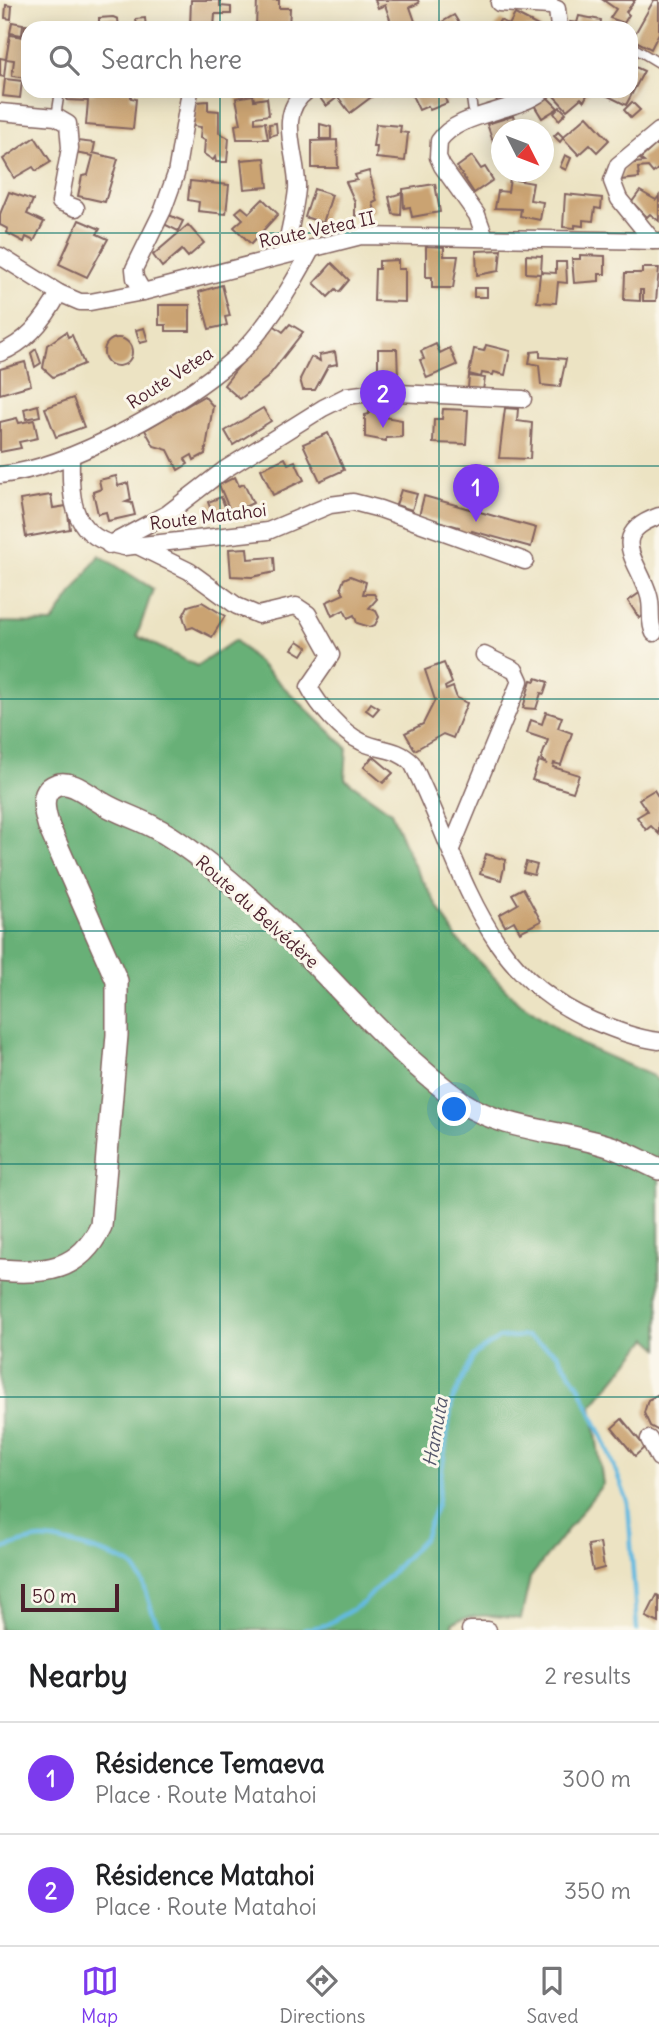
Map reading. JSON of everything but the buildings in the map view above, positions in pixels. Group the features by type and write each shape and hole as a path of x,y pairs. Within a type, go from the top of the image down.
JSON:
{"street":[{"path":"499,3 550,6 556,9 559,21"},
{"path":"143,292 135,278 134,268 177,174 189,98"},
{"path":"285,254 297,190 290,119 300,98"},
{"path":"485,237 477,215 438,157 439,141 444,134 474,119 532,98"},
{"path":"0,112 62,121 70,148 60,202 76,208"},
{"path":"656,241 619,199 612,181 618,165 659,131"},
{"name":"Route Vetea II","path":"0,256 59,293 80,302 90,302 143,292 285,254 382,235 656,241"},
{"name":"Route Vetea","path":"0,475 71,458 175,401 237,356 288,292 312,248"},
{"path":"0,353 16,344 39,324 59,293"},
{"path":"71,458 71,490 77,517 91,536 108,544 167,514 225,470 323,408 347,397 377,392 523,399"},
{"name":"Route Matahoi","path":"108,544 138,545 268,531 330,505 353,502 526,561"},
{"path":"654,634 649,624 650,600 629,546 631,534 639,526 659,516"},
{"path":"138,545 189,571 237,606 258,615 296,606 308,614 331,655 309,687 316,700 361,742 402,753 412,762 466,886 494,939 528,981 584,1017 622,1034 659,1041"},
{"path":"451,849 520,681 516,670 484,655"},
{"name":"Route du Belvédère","path":"0,1270 56,1268 74,1261 92,1246 100,1226 117,1035 117,981 48,827 43,805 49,789 58,784 73,786 104,805 159,829 203,860 291,939 368,1022 446,1091 480,1114 614,1148 659,1169"},
{"path":"649,1439 659,1458"},
{"path":"470,1630 488,1630"}],"lane":[{"path":"638,50 659,63"},
{"path":"60,98 62,121"},
{"path":"471,98 474,119"}],"green space":[{"path":"99,555 153,589 137,636 197,666 235,640 347,748 345,779 391,812 412,862 457,939 516,1000 580,1044 653,1076 659,1082 659,1348 648,1338 592,1406 603,1484 530,1578 521,1619 469,1617 452,1623 453,1630 0,1630 0,622 52,623"}],"waterway":[{"name":"Hamuta","path":"304,1630 326,1625 363,1603 424,1538 437,1504 452,1401 474,1355 499,1338 526,1336 557,1353 579,1386 606,1445 628,1503 637,1630"},
{"name":"Hamuta","path":"0,1550 42,1539 76,1545 128,1563 139,1575 154,1616 163,1630"}],"place":[{"name":"Résidence Matahoi","path":"383,428"},
{"name":"Résidence Temaeva","path":"476,522"}]}
